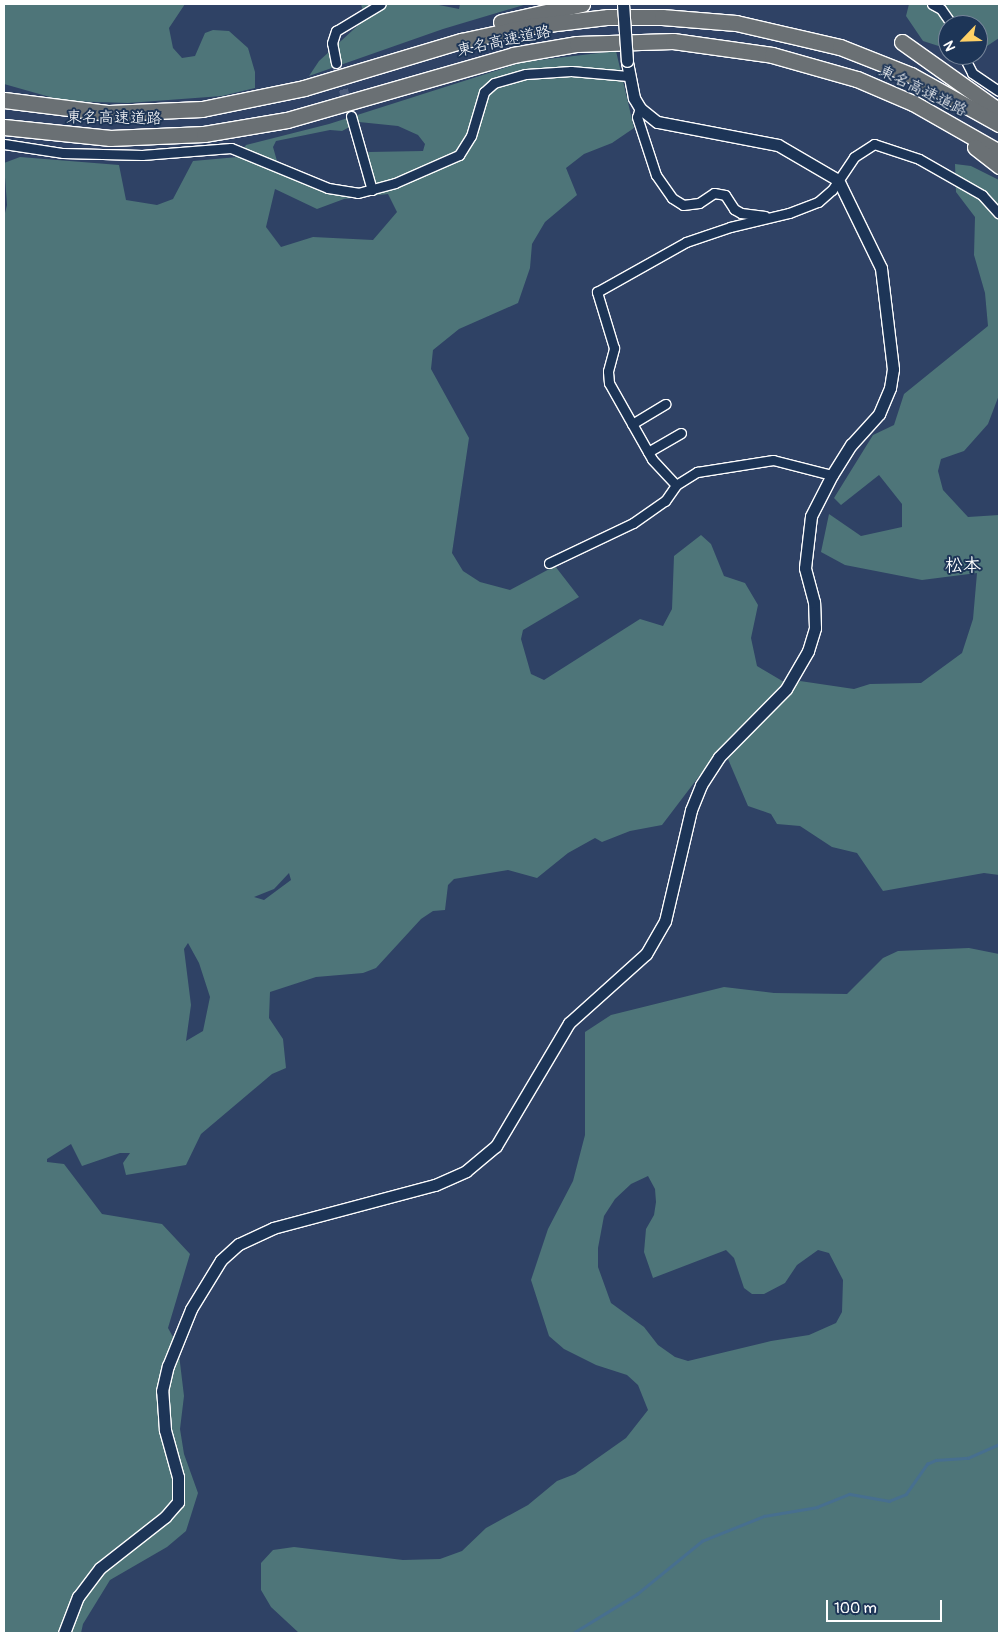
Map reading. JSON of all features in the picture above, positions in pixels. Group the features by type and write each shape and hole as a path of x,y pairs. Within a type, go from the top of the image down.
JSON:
{"highway":[{"path":"413,55 486,26 582,4"},
{"name":"東名高速道路","path":"4,100 109,113 202,109 280,95 485,35 568,20 639,16 712,20 790,34 864,55 938,88 999,124"},
{"name":"東名高速道路","path":"4,126 62,136 110,138 204,134 287,120 476,64 554,47 640,41 735,48 790,58 857,79 928,110 999,152"},
{"path":"902,42 999,111"},
{"path":"735,48 846,82 891,100 966,141 999,166"}],"street":[{"path":"336,63 332,36 348,17 380,4"},
{"path":"64,1633 78,1597 100,1568 165,1517 178,1502 178,1477 165,1430 162,1391 168,1366 191,1310 221,1260 239,1244 273,1228 435,1185 466,1171 496,1146 569,1024 646,954 665,921 691,810 701,785 719,757 786,689 808,651 815,628 814,602 805,568 811,516 832,475 851,445 879,414 890,388 893,369 881,268 848,194 838,180 778,145 667,125 640,108 628,76 623,4"},
{"path":"932,4 941,9 945,15"},
{"path":"968,65 972,73 999,89"},
{"path":"4,144 63,153 132,154 232,148 328,188 358,193 372,190 458,155 471,136 484,92 494,83 526,74 571,71 628,76"},
{"path":"640,108 637,117 656,176 672,198 683,205 699,203 714,194 725,195 734,209 741,213 767,217"},
{"path":"351,116 372,190"},
{"path":"676,485 648,452 609,383 608,371 614,348 596,292 686,242 767,217 789,213 818,202 838,180 854,157 866,146 886,147 919,159 982,195 999,214"},
{"path":"632,424 665,404"},
{"path":"648,452 681,434"},
{"path":"549,563 633,523 665,501 676,485 697,472 773,460 832,475"}],"green space":[{"path":"4,4 185,4 169,28 173,48 182,58 195,56 205,33 213,30 229,31 248,48 255,72 255,88 222,96 128,103 64,101 4,84"},
{"path":"361,4 434,4 459,9 460,4 527,4 443,29 309,76 319,61 365,19"},
{"path":"909,4 999,4 999,38 988,45 988,15 938,15 938,46 923,41 906,16"},
{"path":"616,51 634,128 612,143 584,154 566,168 577,195 545,222 532,244 530,268 518,303 459,329 433,350 431,369 469,438 452,553 463,571 480,582 510,590 555,566 579,597 523,630 521,639 531,674 544,680 640,619 663,626 672,609 674,556 701,535 711,544 724,576 745,583 758,605 751,638 757,666 784,682 700,775 662,825 630,831 602,842 595,838 568,853 537,878 508,870 454,879 448,885 445,910 433,911 421,919 376,968 363,973 316,977 270,992 269,1018 283,1039 286,1068 272,1074 201,1134 186,1165 126,1175 123,1163 130,1153 120,1153 82,1166 71,1144 47,1159 47,1162 64,1164 102,1214 162,1224 190,1254 168,1328 178,1346 184,1396 180,1429 184,1454 198,1493 186,1531 167,1547 110,1580 83,1624 81,1633 4,1633 4,217 7,205 4,163 20,157 119,165 126,200 157,205 173,199 193,161 238,157 246,145 329,124 523,62","holes":["359,122 398,126 418,135 425,144 423,151 369,152 363,161 362,176 365,186 359,190 337,188 335,194 279,168 273,147 276,141 330,130 342,131","275,189 317,209 344,199 388,194 397,212 373,240 313,237 281,247 266,227","289,873 291,880 264,900 254,897 274,889","188,943 199,963 210,997 203,1031 186,1041 191,1005 184,949"]},
{"path":"955,164 971,166 999,180 999,395 988,424 964,451 941,459 938,471 943,490 968,517 999,515 999,875 984,873 883,891 857,853 832,847 800,826 777,824 771,814 748,806 728,759 800,681 854,689 870,684 921,683 962,653 973,619 977,573 922,580 845,565 821,552 829,514 861,536 902,527 902,504 879,475 841,505 834,498 873,435 894,425 904,394 988,326 985,293 974,255 975,217 956,192"},
{"path":"969,948 999,954 999,1633 299,1633 271,1607 261,1590 261,1563 273,1550 294,1547 403,1560 440,1559 462,1551 486,1528 528,1505 557,1481 575,1474 626,1438 648,1410 638,1385 627,1375 596,1365 564,1349 549,1336 531,1280 548,1229 573,1181 585,1135 585,1032 611,1015 724,987 774,993 847,994 883,958 898,951","holes":["648,1176 655,1189 654,1215 646,1229 644,1252 653,1278 726,1250 734,1258 744,1288 752,1294 764,1294 785,1283 797,1265 818,1250 829,1253 843,1280 842,1312 836,1323 809,1335 771,1341 688,1361 675,1357 658,1345 644,1327 611,1303 598,1267 598,1248 604,1216 615,1199 631,1184"]}],"waterway":[{"path":"573,1633 637,1594 702,1541 764,1516 817,1507 850,1494 889,1501 906,1494 927,1464 936,1460 968,1458 999,1444"}],"tunnel":[{"path":"336,63 351,116"}],"district":[{"name":"松本","path":"963,566"}]}
